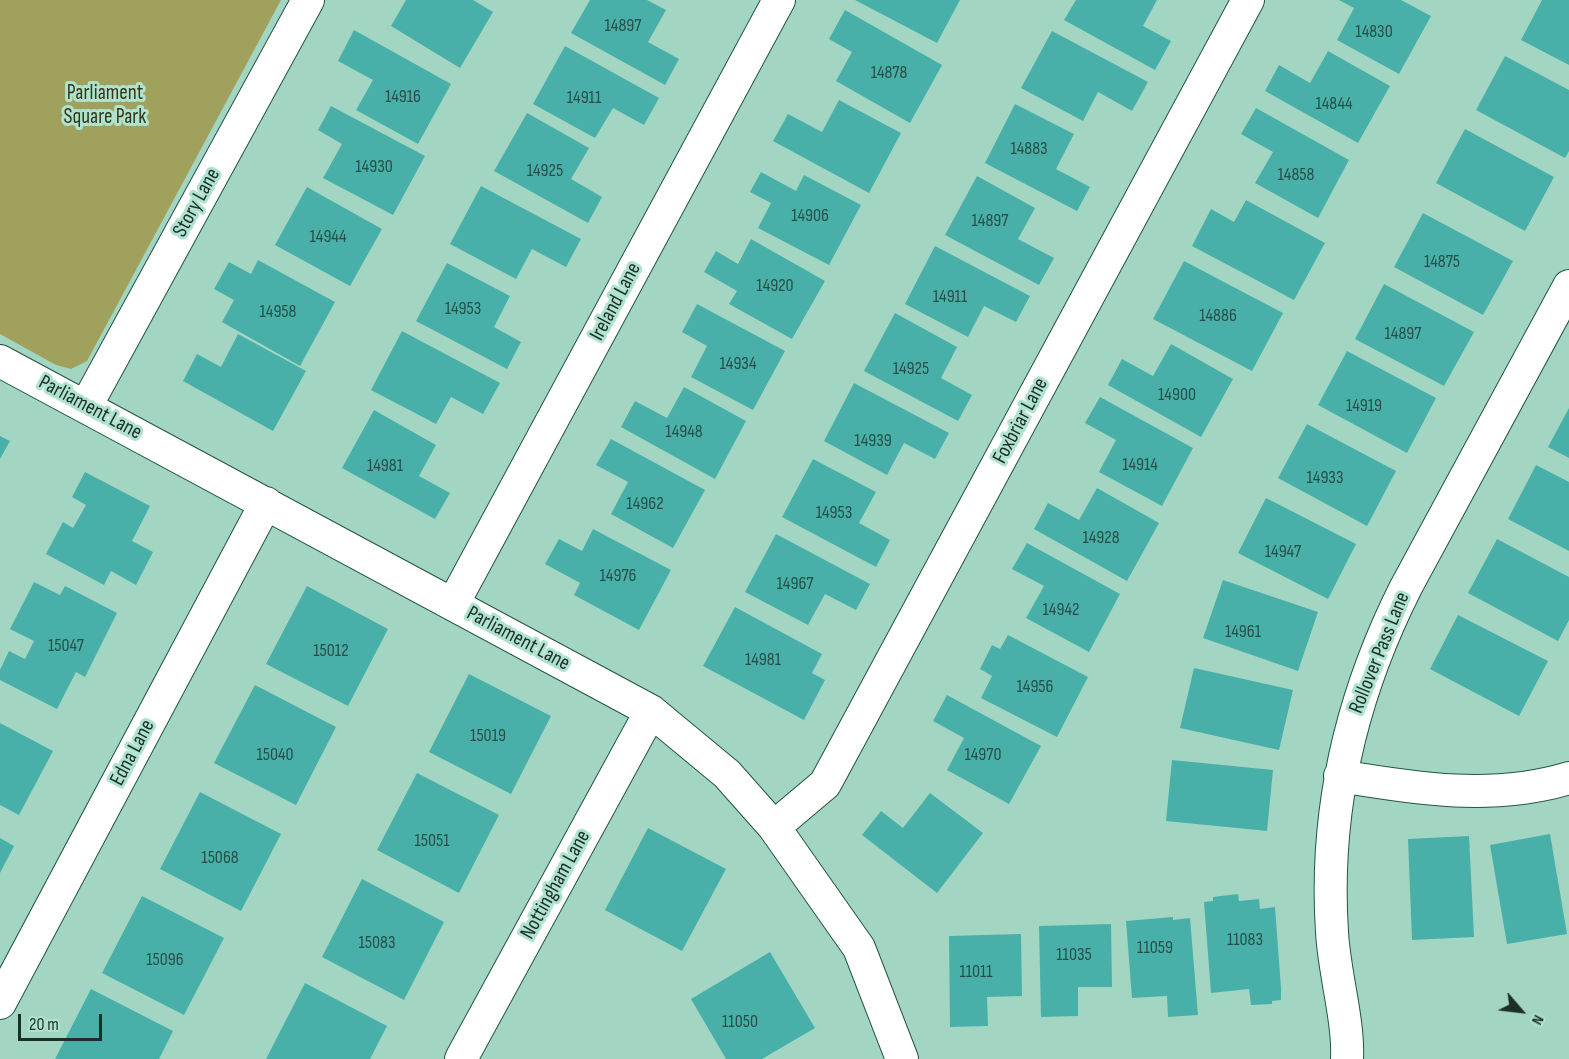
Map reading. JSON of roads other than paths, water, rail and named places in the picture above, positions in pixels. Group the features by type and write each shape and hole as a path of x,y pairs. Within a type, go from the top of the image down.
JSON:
{"street":[{"name":"Story Lane","path":"86,406 308,0"},
{"name":"Ireland Lane","path":"453,604 779,0"},
{"name":"Foxbriar Lane","path":"774,827 825,784 1248,0"},
{"name":"Rollover Pass Lane","path":"1347,1059 1332,934 1330,895 1334,815 1340,776 1359,698 1388,623 1569,286"},
{"name":"Parliament Lane","path":"0,361 651,711 727,774 774,827 859,948 903,1059"},
{"name":"Edna Lane","path":"0,1003 266,503"},
{"name":"Nottingham Lane","path":"461,1059 651,711"},
{"path":"1340,776 1421,789 1465,792 1531,787 1569,778"}],"park label":[{"name":"Parliament Square Park","path":"105,106"}]}
